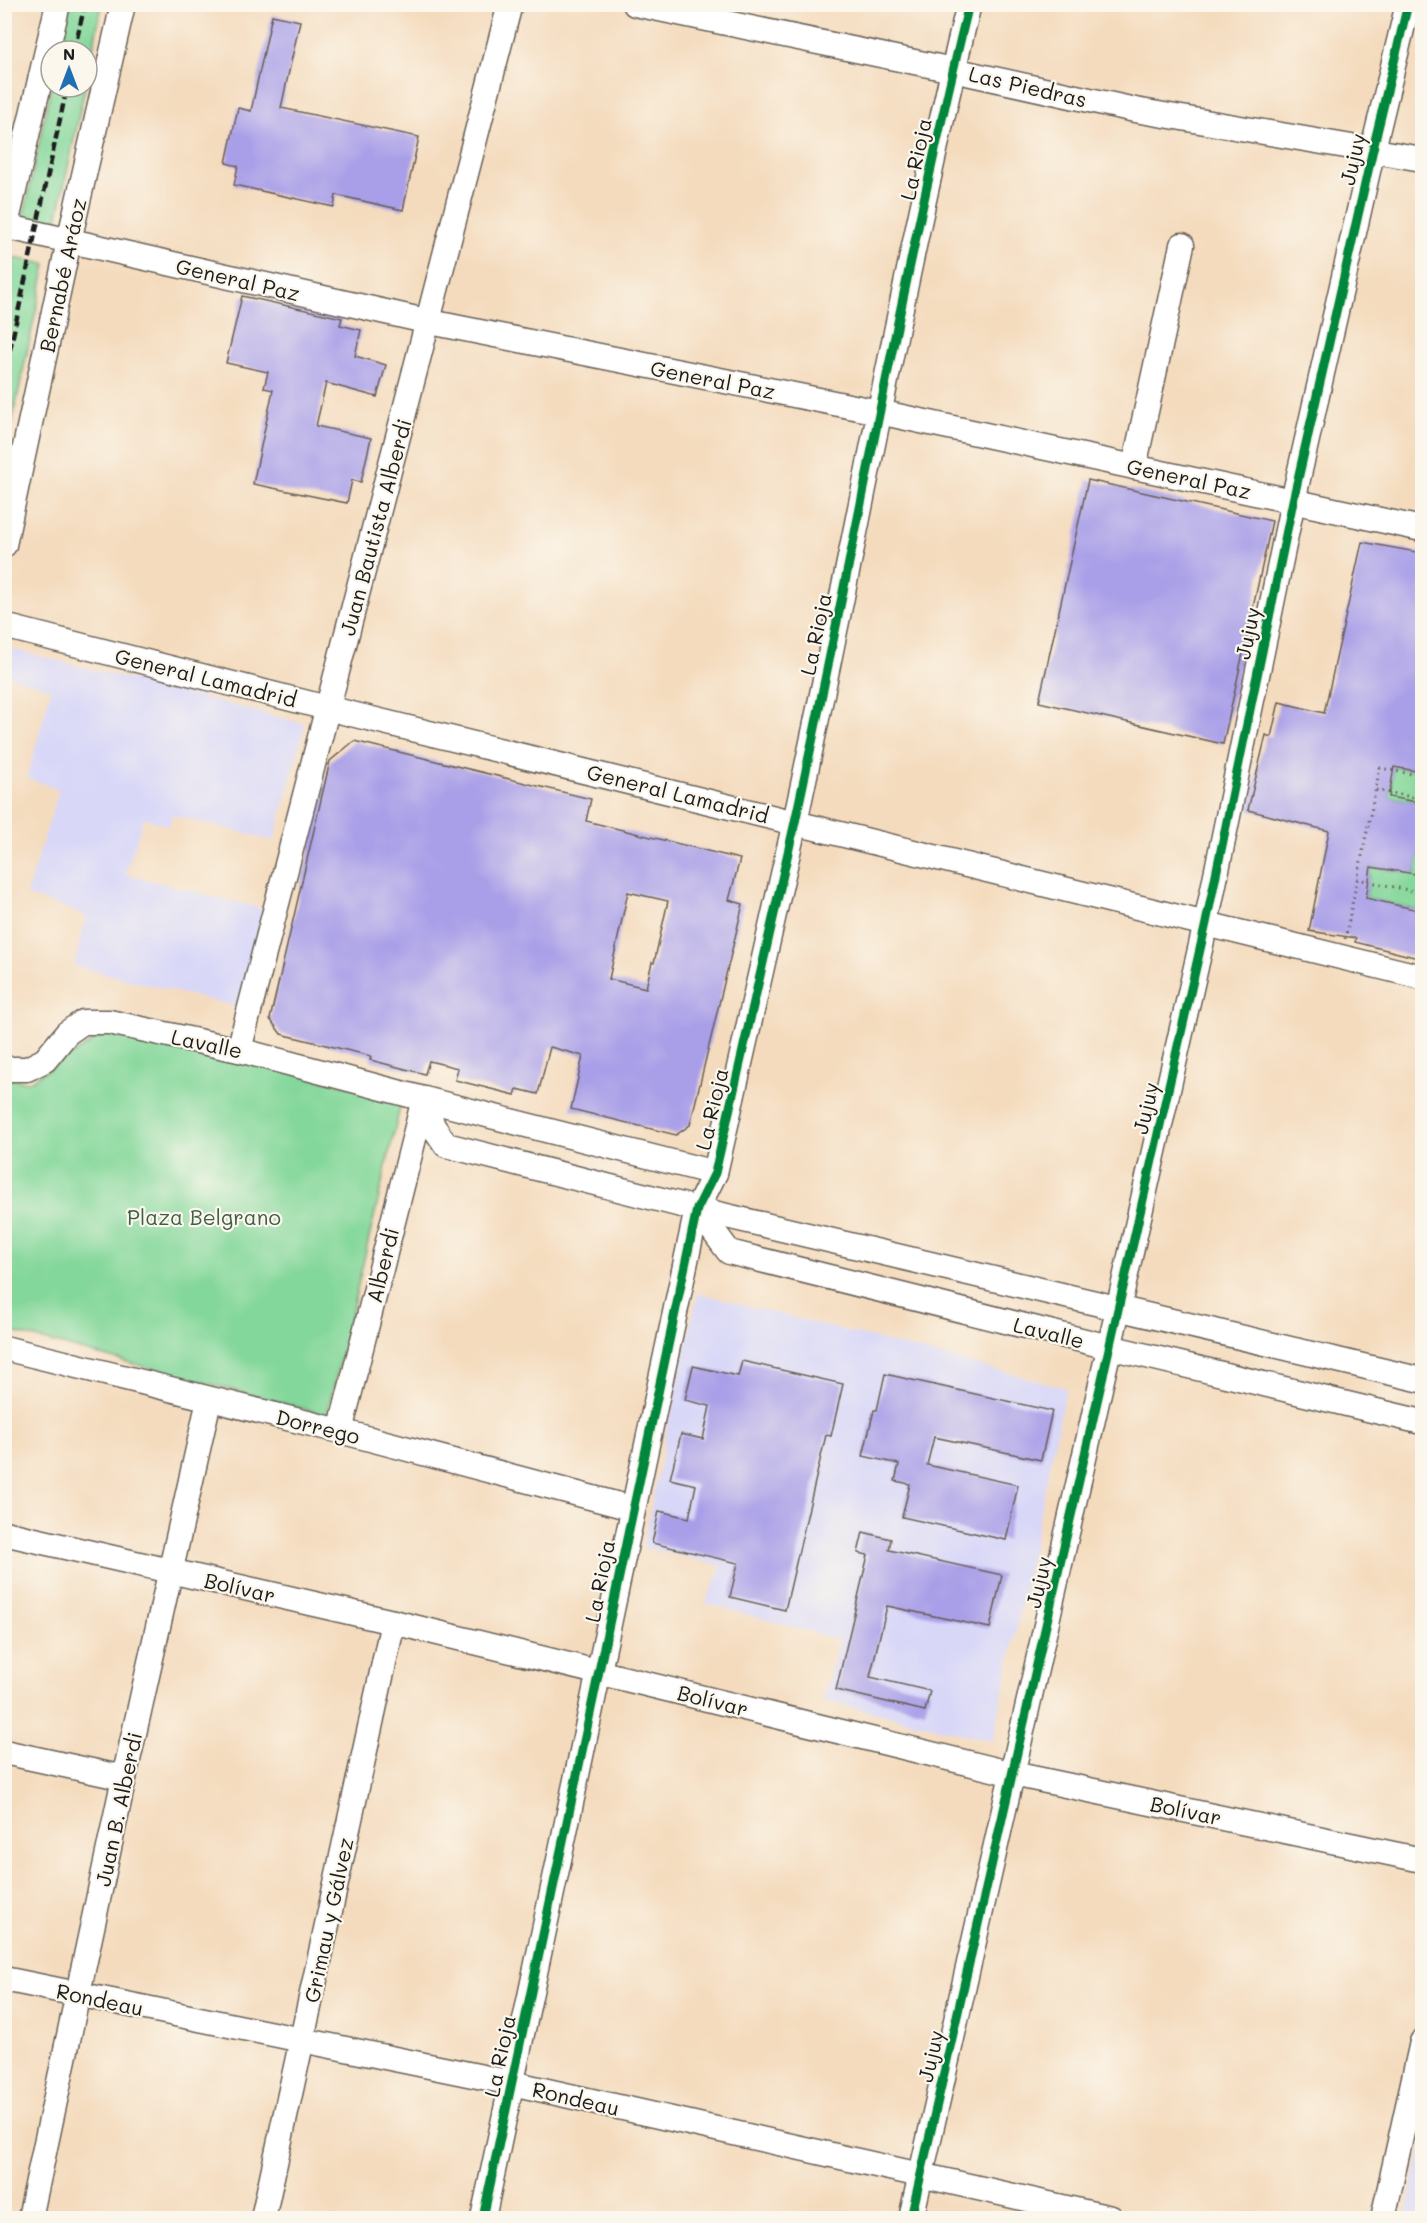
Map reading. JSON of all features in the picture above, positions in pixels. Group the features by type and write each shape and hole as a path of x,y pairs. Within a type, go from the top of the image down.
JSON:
{"street":[{"path":"5,228 58,4"},
{"name":"Bernabé Aráoz","path":"4,545 123,4"},
{"name":"Juan Bautista Alberdi","path":"239,1050 430,322 510,4"},
{"name":"Las Piedras","path":"635,4 1135,110 1422,159"},
{"name":"La Rioja","path":"483,2218 599,1672 631,1508 697,1209 715,1173 795,821 879,412 969,4"},
{"name":"Jujuy","path":"911,2218 1206,924 1293,501 1408,4"},
{"name":"General Paz","path":"5,228 430,322 879,412 1422,529"},
{"path":"1134,467 1182,245"},
{"name":"General Lamadrid","path":"4,626 327,708 795,821 1422,977"},
{"name":"Lavalle","path":"4,1069 27,1069 45,1060 67,1033 84,1022 109,1022 239,1050 715,1173"},
{"name":"Lavalle","path":"423,1099 434,1126 446,1145 697,1209 1422,1380"},
{"name":"Alberdi","path":"340,1431 423,1099"},
{"name":"Lavalle","path":"697,1209 729,1252 1422,1422"},
{"name":"Dorrego","path":"4,1348 340,1431 631,1508"},
{"name":"Juan B. Alberdi","path":"30,2218 124,1778 209,1400"},
{"name":"Bolívar","path":"4,1533 393,1622 1013,1774 1422,1860"},
{"name":"Grimau y Gálvez","path":"263,2218 393,1622"},
{"path":"4,1752 124,1778"},
{"name":"Rondeau","path":"4,1979 512,2083 1111,2218"},
{"path":"1383,2218 1417,2095 1422,2042"}],"path":[{"path":"1341,957 1380,768 1422,776"},
{"path":"1376,790 1422,799"},
{"path":"1357,879 1422,894"}],"shaded area":[{"path":"7,648 305,724 274,841 173,815 169,826 144,818 125,874 266,910 241,1008 74,966 86,915 26,895 59,790 27,778 51,689 5,675"},
{"path":"698,1293 1066,1388 993,1741 822,1700 840,1640 705,1603 722,1566 643,1547"},
{"path":"1422,2141 1422,2218 1406,2218"}],"green space":[{"path":"69,5 102,5 95,39 62,39"},
{"path":"48,99 82,99 55,229 22,224"},
{"path":"14,258 46,264 5,455 4,304"},
{"path":"1394,767 1422,772 1422,803 1389,797"},
{"path":"1422,837 1422,911 1366,898 1371,867 1415,874"},
{"name":"Plaza Belgrano","path":"113,1029 402,1099 327,1415 5,1330 4,1078 28,1082"}],"building":[{"path":"272,15 300,21 281,108 419,137 403,210 336,195 334,207 234,185 238,166 226,163 238,108 251,111"},
{"path":"242,296 342,318 340,325 361,330 355,356 386,365 377,397 326,383 316,426 371,438 361,482 352,480 347,503 253,484 273,390 264,388 268,372 226,363"},
{"path":"1088,480 1272,521 1223,744 1039,702"},
{"path":"1362,542 1422,553 1422,772 1394,767 1389,797 1422,803 1422,837 1415,874 1371,867 1366,898 1422,911 1422,959 1355,942 1356,938 1309,931 1329,831 1248,810 1266,735 1271,737 1279,702 1324,713"},
{"path":"354,741 591,799 586,821 740,859 729,900 743,904 690,1125 676,1135 571,1109 583,1056 550,1047 538,1094 517,1089 515,1095 455,1080 458,1068 429,1061 425,1074 370,1060 371,1056 281,1034 270,1019 330,761","holes":["628,892 668,901 646,988 609,979"]},
{"path":"742,1361 843,1384 831,1436 826,1435 785,1610 730,1597 738,1563 652,1543 659,1511 689,1518 696,1485 670,1479 681,1434 703,1439 710,1406 685,1400 693,1366 738,1376"},
{"path":"885,1374 1052,1411 1041,1460 934,1437 927,1465 1018,1485 1006,1540 902,1517 910,1484 895,1481 899,1464 863,1456"},
{"path":"863,1532 891,1539 889,1550 1002,1575 990,1628 887,1606 870,1677 930,1691 925,1711 836,1690 868,1555 858,1553"}],"railway":[{"path":"77,39 85,4"},
{"path":"4,377 64,99"}],"cycle path":[{"path":"483,2218 697,1209 715,1173 785,866 922,208 969,4"},
{"path":"911,2218 1206,923 1293,501 1408,4"}]}
